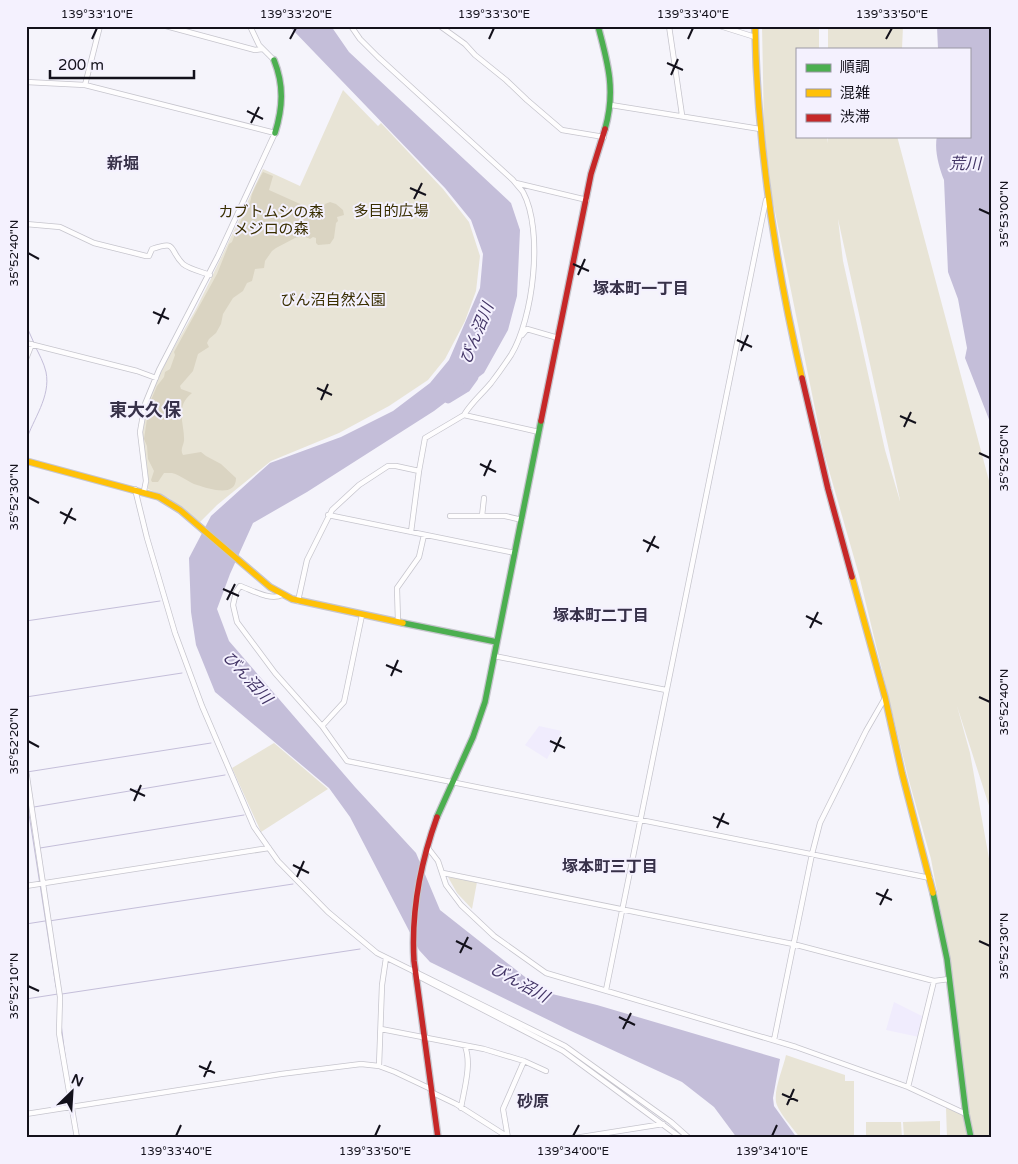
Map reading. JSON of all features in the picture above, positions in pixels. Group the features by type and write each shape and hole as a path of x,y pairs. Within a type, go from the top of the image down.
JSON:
{"street":[{"path":"85,85 100,26"},
{"path":"166,26 255,50 262,50"},
{"path":"144,491 146,481 140,439 140,424 144,404 210,275 275,133 283,97 282,86 274,60 262,50 250,26"},
{"path":"351,26 360,39 378,57 496,163 522,192 531,217 534,239 529,307 520,338"},
{"path":"440,26 464,44 562,130 604,137"},
{"path":"438,1138 413,951 414,918 425,856 441,808 481,716 498,642 592,174 604,137 611,105 610,75 598,26"},
{"path":"670,26 682,115"},
{"path":"720,26 755,37"},
{"path":"755,26 756,82 767,198 797,362 828,489 885,697 902,773 930,878 947,959 966,1114 971,1138"},
{"path":"26,82 85,85 275,133"},
{"path":"611,105 760,129"},
{"path":"515,182 587,200"},
{"path":"606,990 767,198"},
{"path":"26,224 60,227 94,243 146,256 148,256 152,249 167,244 184,265 210,275"},
{"path":"411,532 418,471 425,438 464,415 491,383 527,329 558,338"},
{"path":"26,343 137,371 156,378"},
{"path":"26,359 32,344"},
{"path":"464,415 539,432"},
{"path":"26,461 144,491 170,502 264,583 298,601 498,642"},
{"path":"298,601 307,560 328,515 335,506 359,485 388,466 418,471"},
{"path":"134,489 175,633 202,706 257,832 289,873 328,912 374,951 565,1046 671,1122 689,1138"},
{"path":"482,516 484,498"},
{"path":"328,515 515,553"},
{"path":"450,516 505,516 522,520"},
{"path":"398,622 398,588 419,557 424,535"},
{"path":"282,594 277,597 251,591 240,586 234,598 235,616 241,628 275,672 322,726 347,761 930,878"},
{"path":"322,726 344,702 362,615"},
{"path":"494,656 666,690"},
{"path":"774,1040 820,823 863,736 885,697"},
{"path":"26,770 60,997 59,1033 77,1138"},
{"path":"26,886 269,848"},
{"path":"428,848 436,858 446,885 461,905 480,924 546,973 774,1040 908,1087 966,1114"},
{"path":"443,873 793,944 934,981 949,979"},
{"path":"379,1066 382,984 386,958"},
{"path":"416,973 563,1051 681,1138"},
{"path":"908,1087 934,981"},
{"path":"381,1029 424,1039 484,1049 524,1061 546,1071"},
{"path":"461,1108 468,1062 465,1046"},
{"path":"508,1137 503,1109 524,1061"},
{"path":"26,1114 361,1064 379,1066 395,1072 461,1108 508,1137"},
{"path":"574,1138 664,1124"}],"shaded area":[{"path":"539,726 562,731 547,759 525,745"},
{"path":"894,1002 924,1017 919,1037 886,1030"}],"green space":[{"path":"762,26 819,26 819,48 796,48 796,138 827,138 828,143 828,138 898,138 992,492 992,815 957,706 970,753 992,875 992,1138 947,1138 946,1108 968,1112 947,944 931,859 908,777 859,575 824,453 772,197 764,127","holes":["838,219 900,501 885,450 843,261"]},
{"path":"828,26 903,26 902,48 828,48"},
{"name":"びん沼自然公園","path":"343,90 378,126 381,123 443,189 469,222 480,256 476,291 465,321 445,359 428,380 389,406 339,433 271,461 217,505 200,522 169,498 148,489 143,437 147,406 158,377 197,307 263,169 300,186"},
{"name":"カブトムシの森 メジロの森","path":"263,172 273,176 269,190 318,212 321,212 325,204 330,202 336,204 343,210 344,215 337,217 338,221 334,238 330,244 318,245 316,238 310,239 303,236 295,238 272,251 265,261 264,268 255,269 252,281 247,283 243,291 233,298 223,314 221,324 216,333 207,343 209,347 198,354 193,371 180,386 181,389 192,393 183,404 182,410 183,455 201,452 221,464 236,478 235,484 227,490 215,490 194,484 172,473 164,473 158,482 152,482 154,471 148,459 147,446 144,439 146,416 151,400 165,372 170,369 175,355 174,352 217,274"},
{"path":"274,743 328,789 261,832 232,768"},
{"path":"448,877 477,882 472,909 457,893"},
{"path":"786,1055 845,1075 845,1081 854,1081 854,1138 800,1138 776,1102 777,1085"},
{"path":"940,1121 940,1138 904,1138 903,1122"},
{"path":"866,1122 901,1122 902,1138 866,1138"}],"water":[{"path":"289,26 331,26 349,52 511,203 520,230 517,296 508,330 484,373 434,411 307,492 253,523 230,574 217,609 229,641 355,787 416,853 440,910 544,992 597,1005 780,1059 773,1098 774,1106 797,1138 737,1138 714,1107 682,1082 571,1031 430,962 419,950 350,817 329,788 215,692 196,645 191,612 189,558 211,516 270,463 341,437 393,411 430,383 449,360 480,288 483,254 471,220 445,188"},
{"name":"荒川","path":"937,26 992,26 992,427 965,358 967,348 958,299 948,272 944,180 936,147 937,138 970,138 970,48 938,48"}],"waterway":[{"path":"26,325 34,343"},
{"path":"26,441 44,399 47,381 44,365 35,346"},
{"name":"びん沼川","path":"448,399 466,388 474,377"},
{"path":"26,621 160,601"},
{"path":"26,697 182,673"},
{"path":"27,772 211,743"},
{"path":"34,807 225,775"},
{"path":"26,795 56,987"},
{"path":"40,848 244,815"},
{"path":"49,921 293,884"},
{"path":"26,924 45,921"},
{"path":"62,994 360,949"},
{"path":"26,999 58,994"},
{"path":"61,1023 66,1064"}],"traffic: fast":[{"path":"598,26 608,65 610,89 610,102 605,129"},
{"path":"274,60 281,87 280,114 275,133"},
{"path":"437,817 473,737 485,702 541,421"},
{"path":"403,623 497,642"},
{"path":"933,893 947,959 966,1114 971,1138"}],"traffic: slow":[{"path":"755,26 759,115 769,203 792,334 802,378"},
{"path":"26,461 159,497 180,510 270,587 292,599 403,623"},
{"path":"852,577 885,697 902,773 933,893"}],"traffic: jam":[{"path":"541,421 591,174 605,129"},
{"path":"802,378 828,489 852,577"},
{"path":"437,817 421,870 415,906 413,942 438,1138"}],"district":[{"name":"新堀","path":"123,163"},
{"name":"塚本町一丁目","path":"641,288"},
{"name":"東大久保","path":"145,410"},
{"name":"塚本町二丁目","path":"601,615"},
{"name":"塚本町三丁目","path":"610,866"},
{"name":"砂原","path":"533,1101"}],"park label":[{"name":"多目的広場","path":"391,211"}]}
